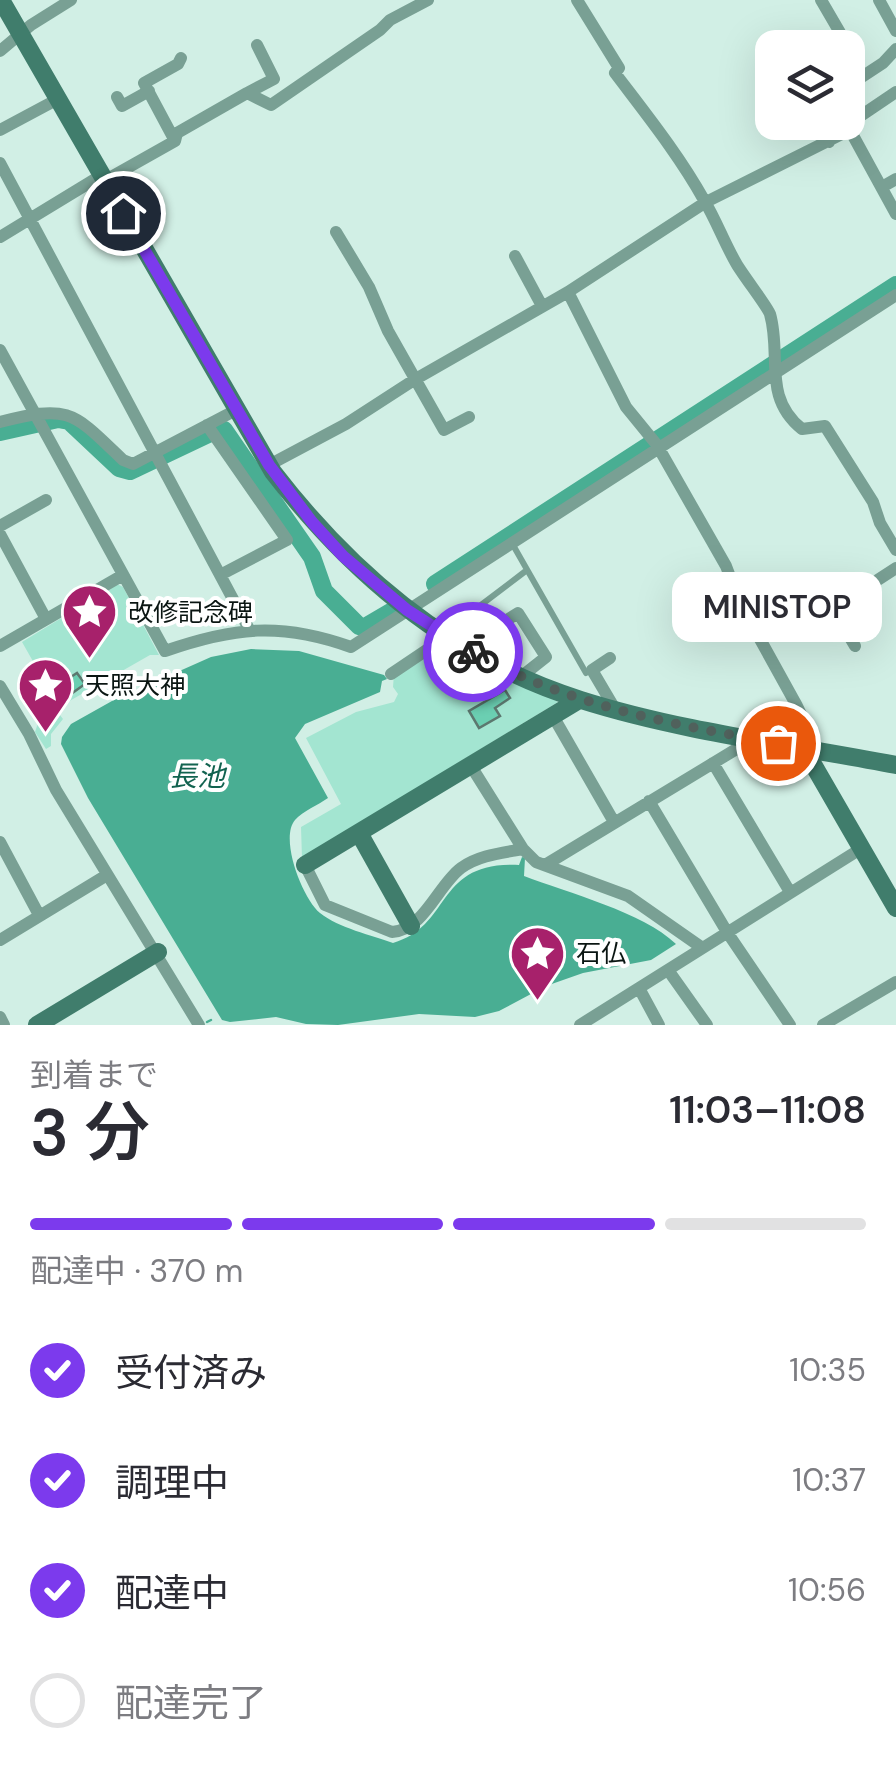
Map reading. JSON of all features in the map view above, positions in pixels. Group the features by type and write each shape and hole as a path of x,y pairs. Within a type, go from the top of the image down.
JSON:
{"street":[{"path":"1,0 269,465 332,544 407,610 464,647 579,700 753,739 896,765"},
{"path":"0,51 72,0"},
{"path":"248,93 271,105 390,20 428,0"},
{"path":"577,0 618,68 615,73 665,138 706,202 720,237 751,290 770,312 774,365 787,417 802,429 825,426 873,502 896,550"},
{"path":"821,0 838,30"},
{"path":"880,0 896,31"},
{"path":"0,237 175,141 178,132 274,79 256,45"},
{"path":"865,77 896,49"},
{"path":"175,141 144,83 178,64 181,58"},
{"path":"117,97 122,106 148,91"},
{"path":"865,113 896,92"},
{"path":"0,130 58,98"},
{"path":"269,465 346,424 568,292 706,202 832,140"},
{"path":"856,140 896,214"},
{"path":"0,162 250,630"},
{"path":"882,188 896,179"},
{"path":"336,232 444,430 469,417"},
{"path":"515,256 542,306"},
{"path":"568,292 626,408 656,444 726,566 740,603 797,706 811,749 896,908"},
{"path":"0,350 164,651 218,634 250,630 315,634 351,646 774,365 896,295"},
{"path":"0,422 38,420 56,412 74,416 132,464 158,456 210,429 236,410"},
{"path":"210,429 288,540 222,574"},
{"path":"0,526 46,500"},
{"path":"0,534 46,619"},
{"path":"855,646 833,609 896,568"},
{"path":"0,646 123,575"},
{"path":"464,647 515,609 551,654 522,676"},
{"path":"391,674 444,636"},
{"path":"610,658 592,670 615,710"},
{"path":"0,686 30,734 56,790 199,1025"},
{"path":"522,849 465,865 439,889 411,926 392,932 331,909 318,894 306,865 579,700"},
{"path":"553,716 614,822"},
{"path":"545,865 753,739"},
{"path":"713,763 790,892"},
{"path":"471,766 522,849 536,862 628,896 701,948"},
{"path":"649,801 790,1025"},
{"path":"359,833 411,926"},
{"path":"0,842 40,915"},
{"path":"580,1025 862,848"},
{"path":"0,940 107,875"},
{"path":"37,1025 158,952"},
{"path":"668,970 707,1025"},
{"path":"823,1025 896,982"},
{"path":"639,988 660,1025"},
{"path":"0,1018 4,1025"}],"lane":[{"path":"512,542 586,673 592,670"},
{"path":"444,636 527,570"}],"shaded area":[{"path":"117,584 123,587 159,655 150,655 59,707 22,642"},
{"path":"442,643 558,702 302,858 301,827 341,804 306,738 356,712 394,702 398,694 393,687 394,674"},
{"path":"56,710 63,719 51,734 51,746 46,749 35,732 39,720"}],"water":[{"name":"長池","path":"251,649 299,651 387,679 382,681 380,692 305,724 295,738 328,798 295,820 290,841 300,882 320,913 346,927 393,943 412,935 426,923 458,883 472,873 519,865 522,857 524,876 625,913 676,944 651,960 583,973 546,986 499,1011 475,1017 419,1014 338,1025 306,1024 276,1017 222,1020 88,798 61,744 71,724 112,701 211,657"}],"building":[{"path":"77,673 85,684 71,694 63,682"},
{"path":"505,690 510,698 495,708 500,716 479,728 469,711"}],"waterway":[{"path":"435,584 896,285"},
{"path":"0,432 58,419 69,421 119,468 130,471 224,430 312,557 324,591 359,626 365,627 394,610"},
{"path":"207,1022 211,1020"}],"way so far":[{"path":"473,652 579,700 778,743"}],"place":[{"name":"改修記念碑","path":"89,661"},
{"name":"天照大神","path":"46,734"},
{"name":"MINISTOP","path":"778,743"},
{"name":"石仏","path":"537,1002"}],"route":[{"path":"123,213 269,465 312,522 343,556 407,610 473,652"}]}
